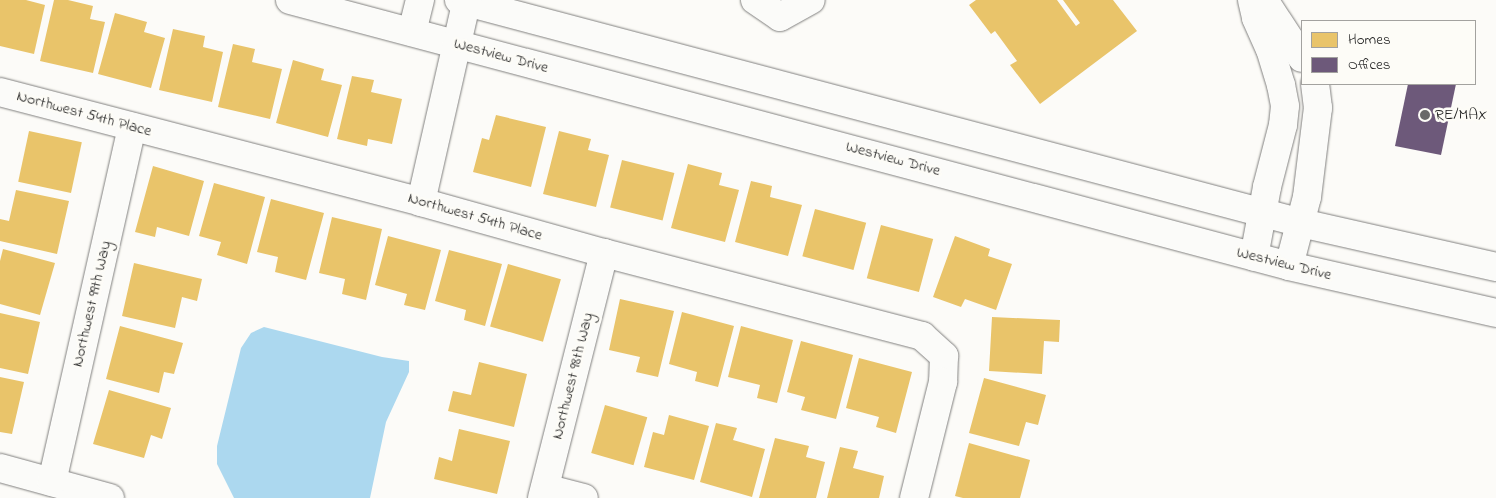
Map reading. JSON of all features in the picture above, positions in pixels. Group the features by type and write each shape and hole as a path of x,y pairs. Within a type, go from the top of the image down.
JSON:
{"street":[{"name":"Westview Drive","path":"290,0 1254,257 1496,313"},
{"path":"412,32 420,0"},
{"path":"755,0 780,18 811,0"},
{"path":"1252,0 1256,18 1270,49 1285,106 1283,125 1267,187 1254,257"},
{"path":"1264,0 1301,56"},
{"path":"421,202 458,44 464,1 1301,223 1496,267"},
{"path":"1289,266 1307,197 1318,108 1315,85"},
{"name":"Northwest 54th Place","path":"0,92 922,336 944,356 943,382 914,498"},
{"name":"Northwest 99th Way","path":"52,482 132,127"},
{"name":"Northwest 98th Way","path":"544,493 604,253"},
{"path":"0,468 110,498"},
{"path":"544,493 584,498"}],"water":[{"path":"264,327 382,357 409,361 409,372 386,422 370,498 234,498 217,464 217,446 241,348 251,333"}],"building: Homes":[{"path":"0,0 26,0 45,5 34,54 0,46"},
{"path":"54,0 68,0 93,6 90,19 105,22 93,73 40,61"},
{"path":"976,0 1057,0 1076,26 1080,23 1063,0 1113,0 1137,31 1040,104 1010,65 1017,61 995,31 991,34 969,5"},
{"path":"115,13 147,22 144,32 165,38 151,88 98,74"},
{"path":"173,29 205,36 203,47 223,52 212,102 159,90"},
{"path":"233,44 255,49 252,62 282,69 270,119 218,107"},
{"path":"293,60 324,69 321,80 342,85 328,137 276,123"},
{"path":"352,76 374,80 371,92 402,99 392,144 368,139 367,146 337,139"},
{"path":"496,115 546,127 531,187 473,172 482,138 489,140"},
{"path":"29,131 82,142 71,193 18,182"},
{"path":"559,131 591,139 588,150 609,155 596,207 543,194"},
{"path":"622,160 674,173 663,221 610,208"},
{"path":"688,164 722,173 719,185 739,190 725,242 671,228"},
{"path":"153,166 204,181 189,236 157,227 155,237 135,232"},
{"path":"751,181 772,186 770,197 802,205 788,256 735,242"},
{"path":"214,183 265,197 247,264 217,255 221,242 199,236"},
{"path":"16,190 69,201 57,254 0,241 0,219 9,221"},
{"path":"271,199 324,213 306,280 275,272 278,257 257,252"},
{"path":"815,209 866,223 854,270 802,256"},
{"path":"332,217 382,229 366,300 342,294 345,279 319,273"},
{"path":"881,225 933,239 919,292 867,278"},
{"path":"388,236 441,250 425,310 404,305 407,294 375,285"},
{"path":"955,236 990,249 988,256 1012,264 996,310 965,299 961,307 933,297"},
{"path":"3,249 55,263 40,315 0,304 0,261"},
{"path":"449,250 502,264 485,326 464,320 466,310 435,301"},
{"path":"134,263 202,279 197,301 182,297 175,328 122,316"},
{"path":"508,264 561,279 543,342 490,326"},
{"path":"620,299 674,311 658,377 636,372 640,357 609,350"},
{"path":"682,312 734,326 718,387 695,381 697,372 669,364"},
{"path":"0,313 40,322 28,374 0,368"},
{"path":"992,317 1060,320 1059,342 1044,341 1042,374 989,371"},
{"path":"120,326 183,343 174,374 164,372 159,393 106,379"},
{"path":"741,326 793,340 777,403 757,398 760,385 728,377"},
{"path":"801,341 853,355 836,419 801,410 805,397 787,392"},
{"path":"859,358 912,372 896,433 876,427 879,417 846,408"},
{"path":"479,362 527,374 514,427 448,411 453,391 471,395"},
{"path":"0,377 24,382 12,434 0,432"},
{"path":"984,378 1046,395 1038,425 1026,422 1019,446 969,433"},
{"path":"109,390 171,408 162,439 151,435 144,458 93,444"},
{"path":"605,405 647,417 634,465 591,453"},
{"path":"669,415 709,426 694,480 644,467 653,432 664,435"},
{"path":"716,423 737,428 733,440 765,449 752,497 700,482"},
{"path":"459,429 510,441 497,494 434,479 439,457 452,461"},
{"path":"775,438 809,446 806,457 825,462 816,498 759,498"},
{"path":"969,443 1030,460 1020,498 963,498 955,496"},
{"path":"840,447 858,451 853,468 884,476 879,498 827,498"}],"building: Offices":[{"name":"RE/MAX","path":"1408,85 1456,85 1441,155 1395,146"}],"place":[{"name":"RE/MAX","path":"1425,115"}]}
